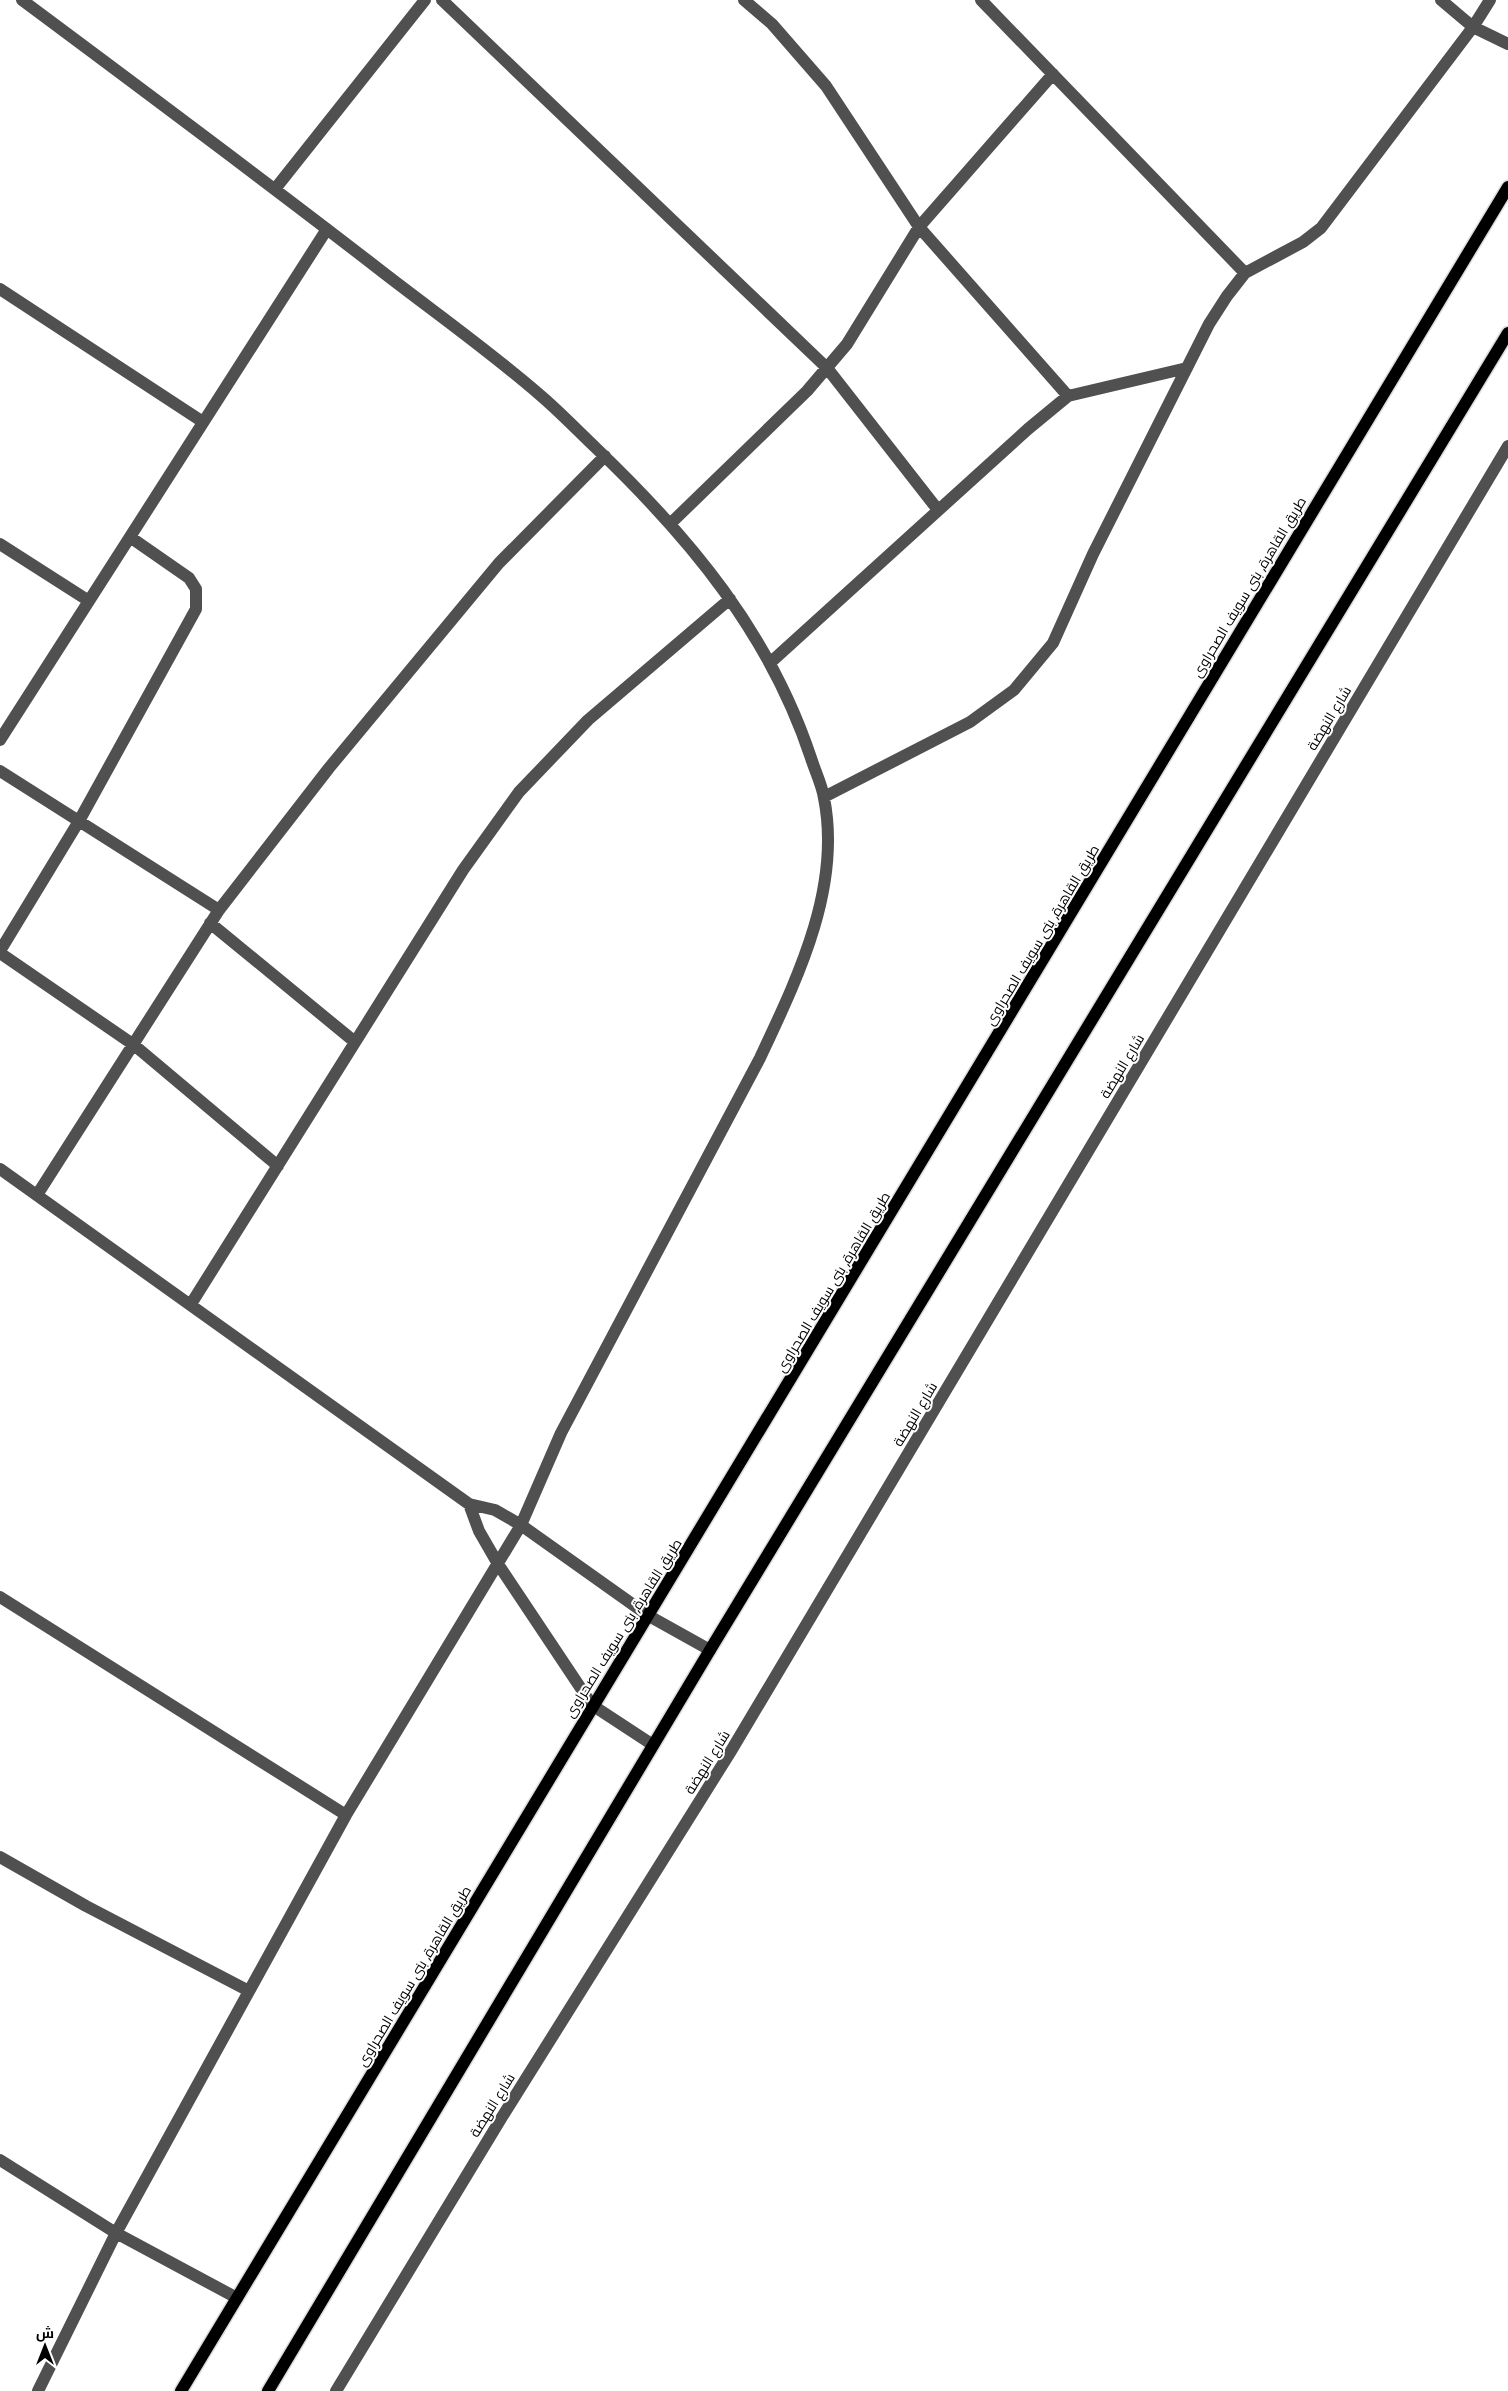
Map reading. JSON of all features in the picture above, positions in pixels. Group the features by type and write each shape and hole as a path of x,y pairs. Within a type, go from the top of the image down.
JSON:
{"main road":[{"name":"طريق القاهرة, بنى سويف الصحراوى","path":"181,2391 437,1967 592,1705 649,1616 1508,187"},
{"path":"268,2391 710,1650 1508,333"}],"street":[{"path":"22,0 275,189 541,395 637,487 670,524 730,599 771,662 798,720 824,797 828,832 824,888 813,931 789,997 760,1058 561,1433 521,1525 346,1814 116,2233 38,2391"},
{"path":"275,189 425,0"},
{"path":"442,0 827,368 938,510"},
{"path":"744,0 772,24 826,86 919,227 1068,396"},
{"path":"981,0 1245,273"},
{"path":"1442,0 1473,27 1508,44"},
{"path":"824,797 970,722 1014,690 1053,643 1093,554 1187,368 1226,296 1245,273 1303,242 1321,228 1473,27 1490,0"},
{"path":"670,524 807,391 827,368 846,344 919,227 1053,74"},
{"path":"0,740 327,229"},
{"path":"0,289 204,422"},
{"path":"771,662 1028,429 1068,396 1187,368"},
{"name":"شارع النهضة","path":"336,2391 502,2117 736,1743 1508,446"},
{"path":"37,1195 219,910 329,768 499,563 604,456"},
{"path":"130,537 189,578 196,590 196,609 79,820 0,952 134,1045 278,1166"},
{"path":"0,544 89,602"},
{"path":"191,1304 463,870 519,792 588,720 730,599"},
{"path":"0,771 219,910"},
{"path":"210,923 355,1042"},
{"path":"0,1169 469,1504 495,1510 521,1525 649,1616 710,1650"},
{"path":"469,1504 480,1531 498,1564 592,1705 653,1746"},
{"path":"0,1597 346,1814"},
{"path":"0,1857 86,1906 249,1991"},
{"path":"0,2160 116,2233 237,2298"}]}
